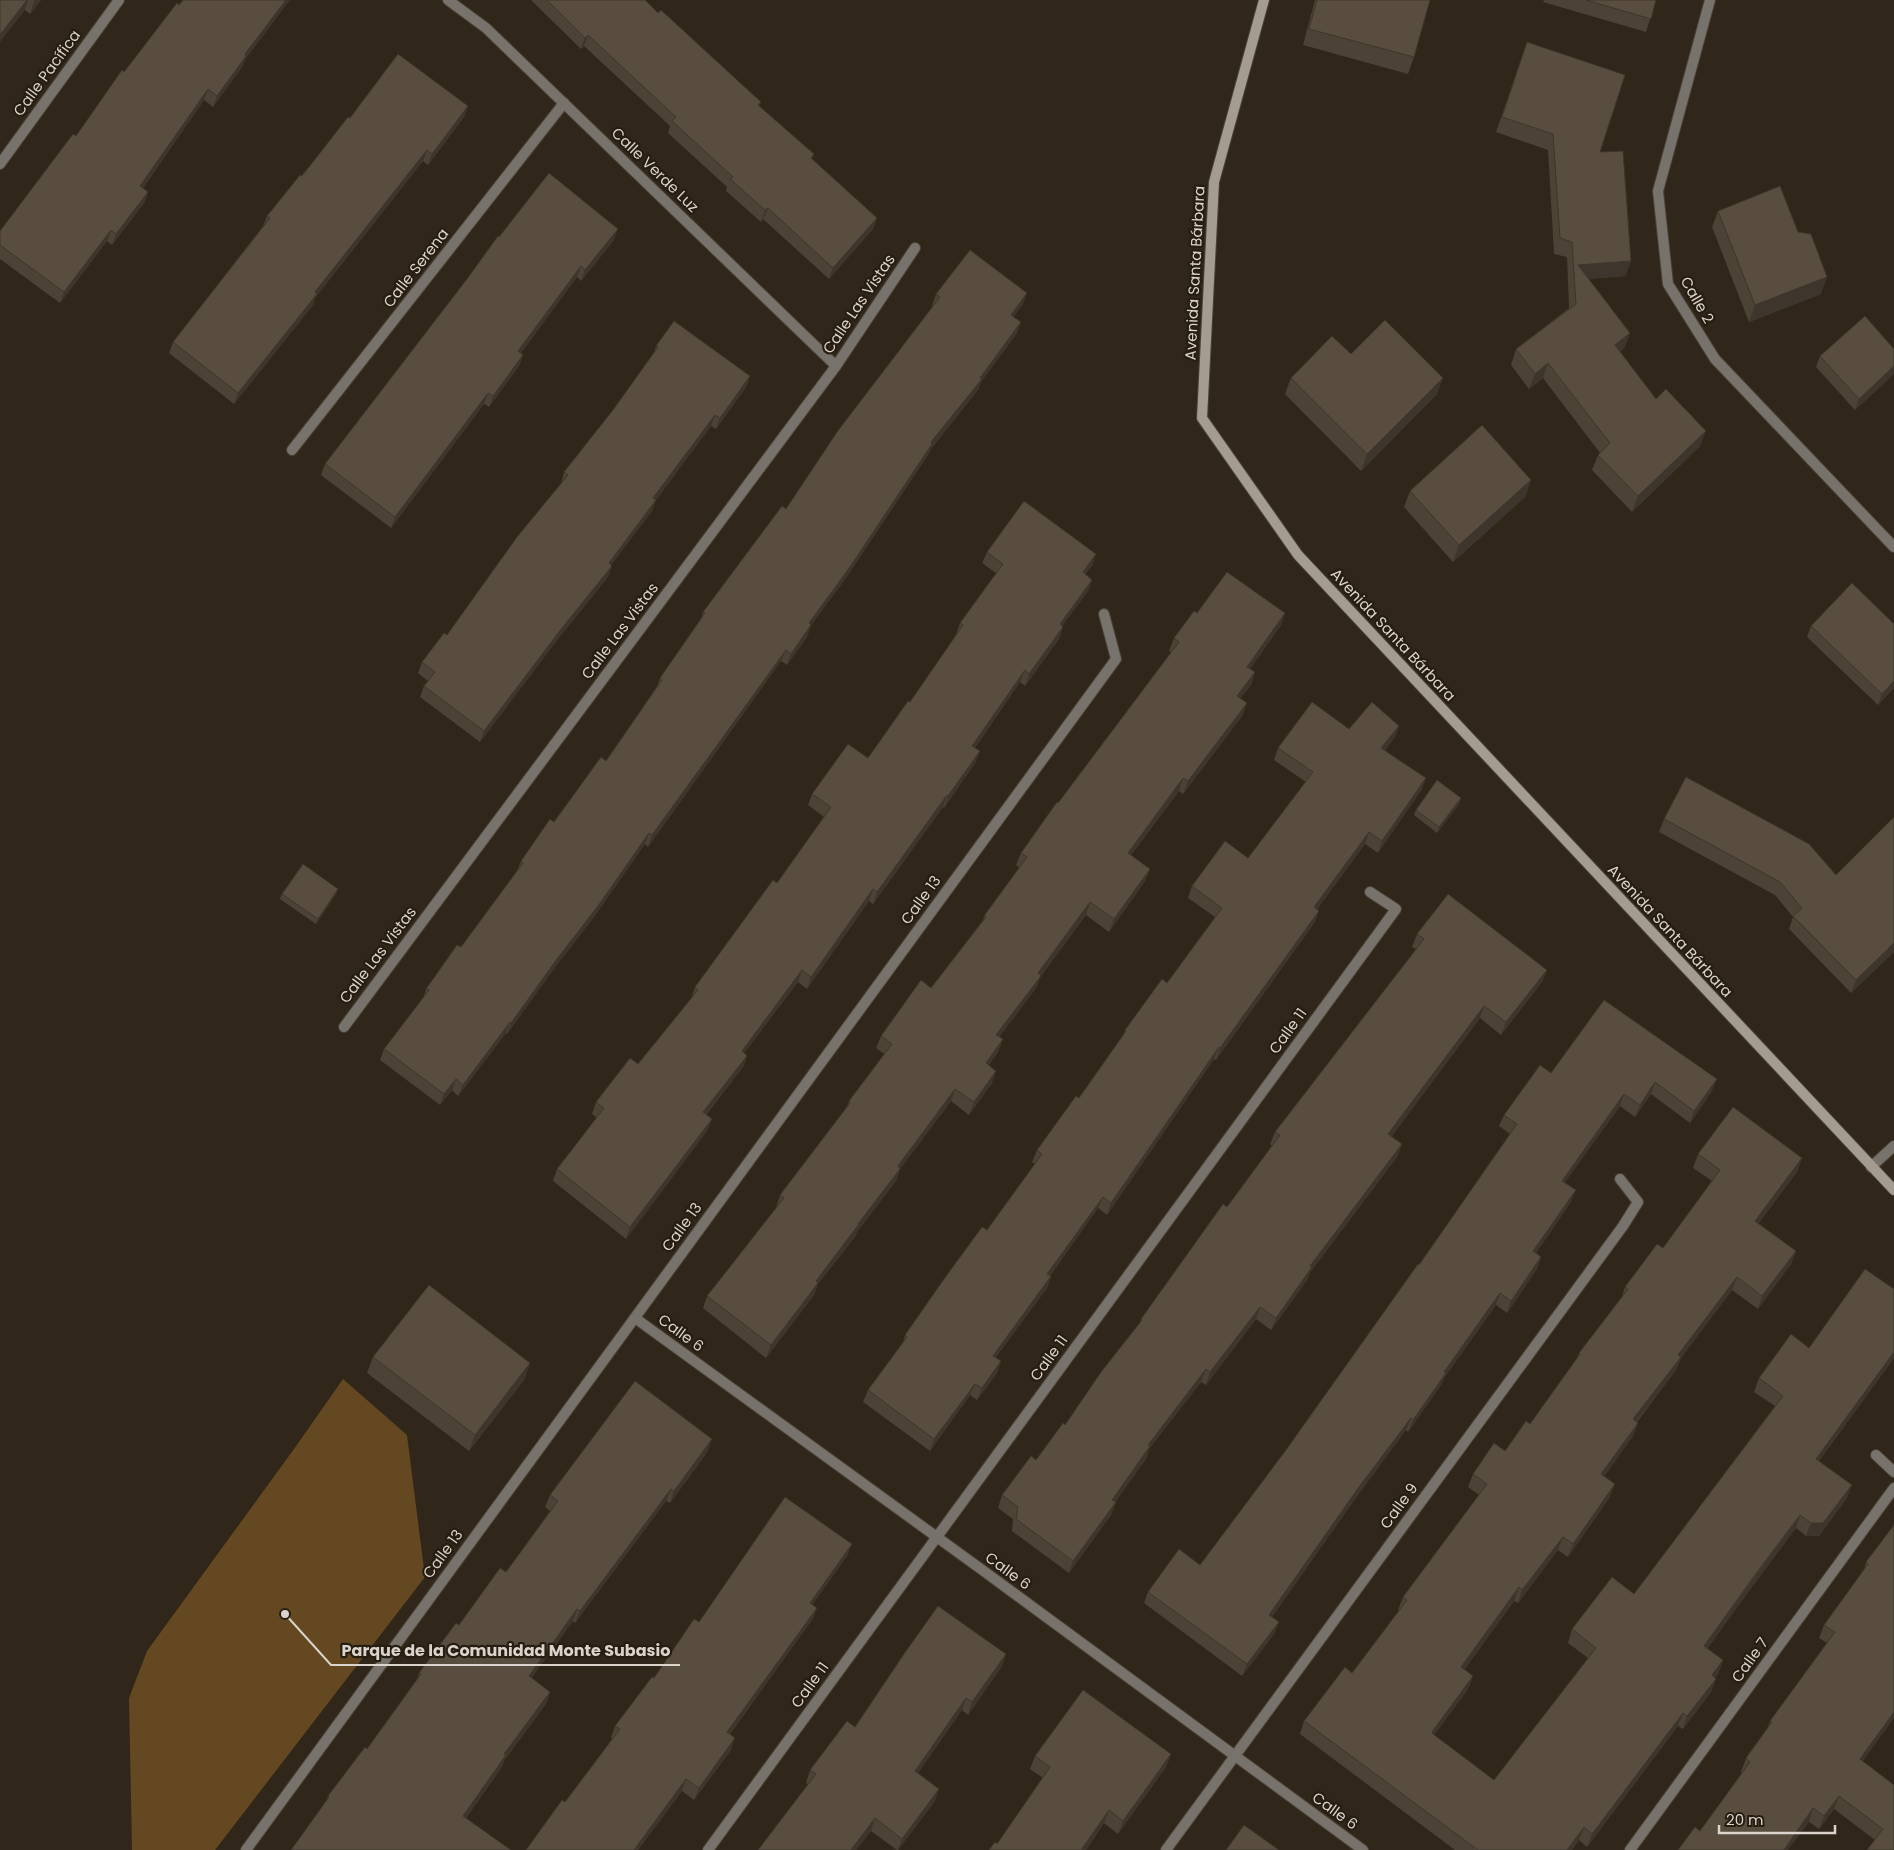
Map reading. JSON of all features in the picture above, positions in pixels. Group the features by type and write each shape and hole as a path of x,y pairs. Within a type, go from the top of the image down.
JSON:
{"street":[{"name":"Calle Pacífica","path":"0,164 119,0"},
{"name":"Calle Verde Luz","path":"448,0 486,28 836,366"},
{"name":"Avenida Santa Bárbara","path":"1264,0 1214,182 1202,418 1298,555 1894,1190"},
{"name":"Calle 2","path":"1710,0 1658,191 1668,284 1715,359 1894,547"},
{"name":"Calle Serena","path":"292,450 564,103"},
{"name":"Calle Las Vistas","path":"344,1027 836,366 915,248"},
{"name":"Calle 13","path":"246,1850 1116,658 1104,614"},
{"name":"Calle 11","path":"708,1850 1396,910 1370,892"},
{"path":"1872,1167 1894,1146"},
{"name":"Calle 9","path":"1166,1850 1624,1226 1638,1202 1620,1179"},
{"name":"Calle 6","path":"635,1318 1363,1850"},
{"path":"1876,1456 1894,1472"},
{"name":"Calle 7","path":"1630,1850 1894,1488"}],"shaded area":[{"path":"343,1379 407,1435 425,1577 215,1850 132,1850 129,1698 147,1651"}],"building":[{"path":"0,0 27,0 0,35"},
{"path":"183,0 286,0 245,54 246,56 217,96 208,89 140,186 148,192 116,234 111,230 64,292 0,245 0,231 73,134 76,136 122,70 124,72 177,3 179,5"},
{"path":"547,0 645,0 658,13 661,10 761,102 758,105 814,154 811,158 877,218 833,268 768,208 765,210 730,179 733,177 672,121 676,117 588,35 585,38"},
{"path":"1317,0 1430,0 1414,57 1309,29"},
{"path":"1586,0 1656,0 1651,19"},
{"path":"1527,42 1625,75 1600,152 1623,151 1631,261 1578,265 1630,333 1615,345 1656,399 1666,389 1706,431 1638,496 1598,455 1610,443 1548,363 1535,374 1516,349 1576,304 1572,242 1560,238 1553,134 1502,117"},
{"path":"398,54 468,106 432,154 427,150 315,292 317,294 238,393 173,342 270,218 267,216 300,175 302,176 348,117 350,118"},
{"path":"549,173 618,229 585,270 581,266 518,351 523,355 493,396 488,393 395,517 325,464 498,236"},
{"path":"1780,186 1798,232 1811,234 1827,277 1755,305 1718,211"},
{"path":"970,250 1027,293 1011,315 1021,322 980,378 982,379 931,442 932,444 850,567 809,623 811,625 791,654 786,650 652,835 649,833 598,906 463,1085 456,1079 444,1094 384,1049 429,990 426,989 457,945 461,947 523,863 521,861 550,819 554,822 601,757 606,761 662,680 660,678 705,613 703,612 782,506 786,509 837,432 940,297 936,294"},
{"path":"1865,316 1894,349 1894,366 1859,399 1820,356"},
{"path":"1385,320 1443,378 1367,454 1291,378 1332,336 1351,354"},
{"path":"674,321 750,376 720,418 715,415 653,498 656,500 609,563 612,566 562,628 484,731 424,686 435,672 422,662 444,633 447,635 517,537 568,475 564,472 613,410 658,347 656,346"},
{"path":"1482,425 1531,480 1459,545 1410,491"},
{"path":"1024,501 1096,554 1083,572 1092,580 1060,624 1063,627 1029,674 1025,670 972,746 980,751 877,892 873,889 811,977 802,970 742,1051 747,1056 703,1112 712,1119 630,1227 557,1169 604,1108 596,1102 630,1058 638,1064 698,990 695,987 773,880 777,883 831,807 812,794 848,744 868,758 908,701 910,702 963,625 960,623 1003,564 987,552"},
{"path":"1227,572 1285,613 1247,667 1255,672 1237,696 1247,703 1188,781 1183,778 1128,853 1150,869 1114,919 1090,902 1038,973 1041,976 996,1035 1003,1039 986,1063 996,1071 974,1102 955,1089 898,1166 900,1169 816,1281 818,1283 771,1345 707,1296 784,1198 780,1195 892,1044 881,1036 921,980 931,988 986,917 984,916 1027,857 1021,853 1057,802 1179,642 1174,638 1194,611 1197,613"},
{"path":"1852,583 1894,624 1894,681 1882,694 1811,626"},
{"path":"1312,702 1349,729 1372,702 1399,726 1381,748 1426,778 1382,841 1369,832 1314,907 1319,911 1219,1047 1111,1203 1103,1197 1047,1274 1051,1276 993,1356 1001,1361 982,1388 975,1384 934,1439 868,1390 907,1337 905,1335 982,1227 987,1230 1042,1154 1037,1150 1076,1096 1079,1098 1162,979 1167,983 1222,908 1192,886 1225,841 1248,858 1313,772 1278,748"},
{"path":"1686,777 1809,844 1836,875 1894,817 1894,943 1856,980 1793,916 1802,908 1780,882 1664,819"},
{"path":"1437,780 1461,798 1439,827 1416,810"},
{"path":"303,864 338,889 318,919 282,894"},
{"path":"1448,894 1547,970 1506,1022 1484,1006 1388,1134 1402,1144 1310,1266 1312,1267 1276,1318 1260,1307 1210,1372 1206,1369 1148,1445 1150,1446 1112,1500 1116,1502 1073,1561 1016,1519 1018,1507 1002,1495 1031,1456 1036,1460 1063,1423 1065,1425 1101,1372 1142,1320 1223,1204 1227,1207 1280,1135 1275,1132 1424,939 1417,934"},
{"path":"1604,1000 1717,1079 1694,1111 1655,1082 1640,1105 1624,1094 1562,1181 1576,1190 1533,1251 1541,1257 1511,1301 1500,1293 1444,1372 1446,1373 1413,1420 1411,1418 1359,1487 1269,1615 1279,1622 1247,1664 1148,1592 1179,1549 1200,1565 1286,1450 1419,1265 1517,1124 1504,1115 1540,1065 1551,1073"},
{"path":"1733,1107 1802,1158 1755,1221 1796,1251 1762,1296 1737,1277 1678,1355 1681,1357 1633,1419 1638,1423 1601,1474 1615,1484 1573,1544 1563,1537 1522,1590 1519,1587 1461,1667 1473,1676 1432,1732 1433,1734 1494,1780 1596,1648 1572,1629 1612,1577 1634,1594 1783,1396 1759,1378 1791,1334 1809,1348 1865,1269 1894,1289 1894,1352 1816,1459 1852,1485 1823,1523 1811,1523 1800,1515 1757,1572 1704,1646 1723,1660 1712,1675 1716,1679 1687,1716 1683,1713 1592,1834 1584,1827 1567,1850 1478,1850 1304,1721 1345,1667 1352,1673 1407,1600 1403,1597 1487,1484 1473,1474 1494,1443 1505,1451 1526,1421 1530,1424 1579,1353 1628,1289 1625,1287 1657,1244 1663,1248 1720,1170 1698,1154"},
{"path":"429,1285 530,1363 475,1435 373,1357"},
{"path":"635,1381 712,1439 674,1491 671,1489 580,1611 577,1609 529,1676 550,1692 504,1754 506,1755 463,1816 511,1850 291,1850 328,1796 365,1747 367,1749 456,1623 459,1625 500,1568 506,1572 558,1501 550,1495"},
{"path":"785,1497 852,1544 810,1603 817,1608 727,1732 735,1738 699,1788 686,1779 634,1850 526,1850 562,1800 565,1802 620,1729 615,1726 652,1677 654,1678 694,1619 699,1622"},
{"path":"1894,1525 1894,1712 1860,1759 1894,1785 1894,1850 1867,1850 1883,1829 1839,1796 1824,1816 1813,1808 1784,1850 1678,1850 1695,1827 1700,1831 1750,1762 1746,1758 1772,1722 1770,1721 1835,1632 1824,1625 1868,1564 1866,1562"},
{"path":"938,1606 1006,1654 972,1702 966,1698 915,1771 939,1789 902,1839 875,1818 851,1850 758,1850 816,1774 810,1770 847,1721 855,1727"},
{"path":"1083,1690 1171,1754 1123,1821 1109,1810 1081,1850 989,1850 995,1842 997,1844 1050,1767 1035,1756"},
{"path":"1244,1825 1279,1850 1226,1850"}],"place":[{"name":"Parque de la Comunidad Monte Subasio","path":"285,1614"}]}
